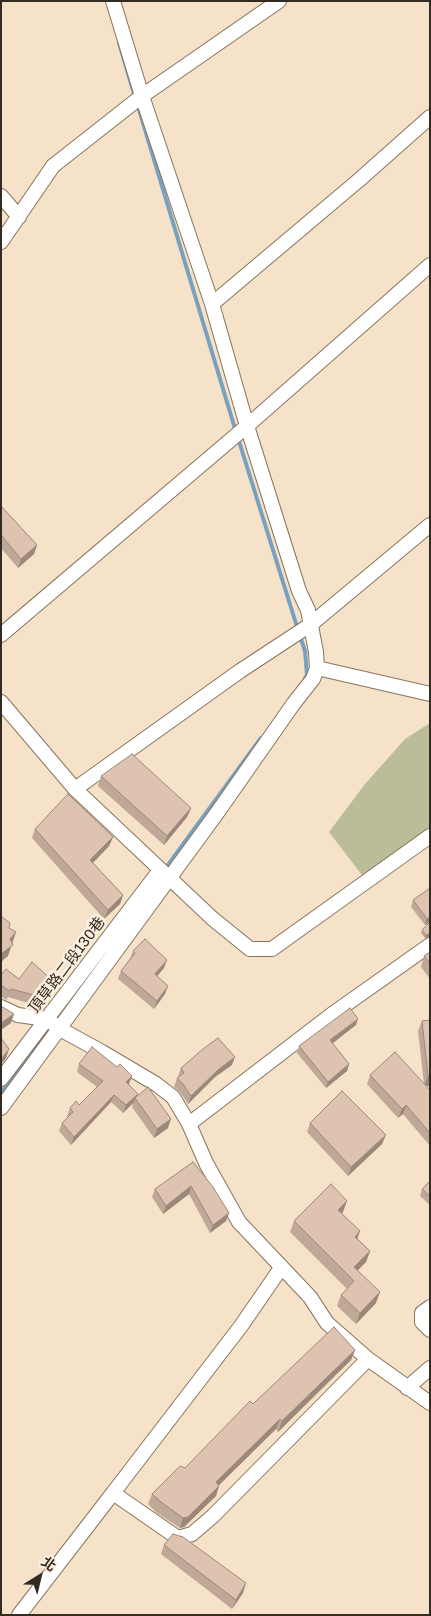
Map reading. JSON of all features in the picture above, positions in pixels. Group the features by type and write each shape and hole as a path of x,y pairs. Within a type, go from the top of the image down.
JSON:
{"street":[{"path":"1,1108 60,1029 164,873 217,813 313,679 317,668 308,610 299,591 212,304 142,96 113,1"},
{"path":"1,242 20,217 53,166 142,96 280,1"},
{"path":"212,304 352,186 430,117"},
{"path":"1,196 20,217"},
{"path":"1,635 248,426 430,265"},
{"path":"75,789 240,671 310,625 430,525"},
{"path":"317,668 430,694"},
{"path":"1,702 75,789 213,918 250,949 272,949 430,836"},
{"name":"頂草路二段130巷","path":"1,1079 164,873"},
{"path":"189,1124 331,1015 430,945"},
{"path":"1,1007 18,1016 47,1019 60,1029 110,1056 173,1097 189,1124 206,1163 239,1222 310,1297 327,1323 368,1360 430,1403"},
{"path":"19,1615 241,1326 281,1268"},
{"path":"430,1307 422,1313 422,1322 430,1330"},
{"path":"113,1493 178,1538 192,1534 213,1516 368,1360"},
{"path":"406,1388 430,1368"}],"green space":[{"path":"430,723 430,828 365,879 329,832 365,784 405,739"}],"building":[{"path":"1,506 37,545 21,559 1,535"},
{"path":"132,754 191,808 167,836 101,776"},
{"path":"68,794 113,837 90,860 123,895 108,910 35,829"},
{"path":"430,888 430,917 427,919 413,900"},
{"path":"1,916 10,923 9,928 16,932 10,939 13,945 1,954"},
{"path":"430,922 430,934 426,935 422,930"},
{"path":"145,939 167,960 155,974 168,986 157,1001 121,971 135,953 133,951"},
{"path":"430,952 430,963 424,956"},
{"path":"32,962 52,980 38,996 11,989 9,991 1,985 1,975 6,969 19,979"},
{"path":"1,1006 14,1014 1,1023"},
{"path":"350,1008 358,1019 330,1040 349,1064 328,1082 299,1046"},
{"path":"430,1020 430,1076 428,1076 422,1021"},
{"path":"1,1038 9,1049 1,1059"},
{"path":"218,1038 235,1057 219,1069 191,1096 177,1078 184,1073 181,1068"},
{"path":"92,1047 117,1067 120,1064 132,1076 126,1082 138,1094 126,1105 114,1095 74,1137 62,1123 73,1112 70,1108 76,1101 79,1105 103,1081 79,1064"},
{"path":"395,1052 430,1090 430,1133 406,1105 402,1109 370,1075"},
{"path":"148,1087 171,1119 157,1129 135,1098"},
{"path":"342,1091 386,1135 351,1167 310,1123"},
{"path":"193,1162 213,1187 229,1213 213,1225 191,1186 166,1206 155,1189"},
{"path":"430,1181 430,1196 422,1189"},
{"path":"331,1184 347,1201 338,1210 360,1231 355,1237 370,1251 354,1267 380,1292 360,1313 341,1295 354,1281 294,1221"},
{"path":"334,1327 355,1350 282,1421 280,1419 216,1482 219,1486 188,1517 183,1518 152,1494 180,1466 185,1468 250,1401 253,1404"},
{"path":"173,1534 183,1537 246,1583 236,1600 164,1545"}],"waterway":[{"path":"119,43 135,97"},
{"path":"137,103 236,432"},
{"path":"238,438 298,630"},
{"path":"300,636 305,651 307,675 305,678"},
{"path":"165,869 261,738"},
{"path":"55,1021 73,996"},
{"path":"1,1093 50,1027"}]}
